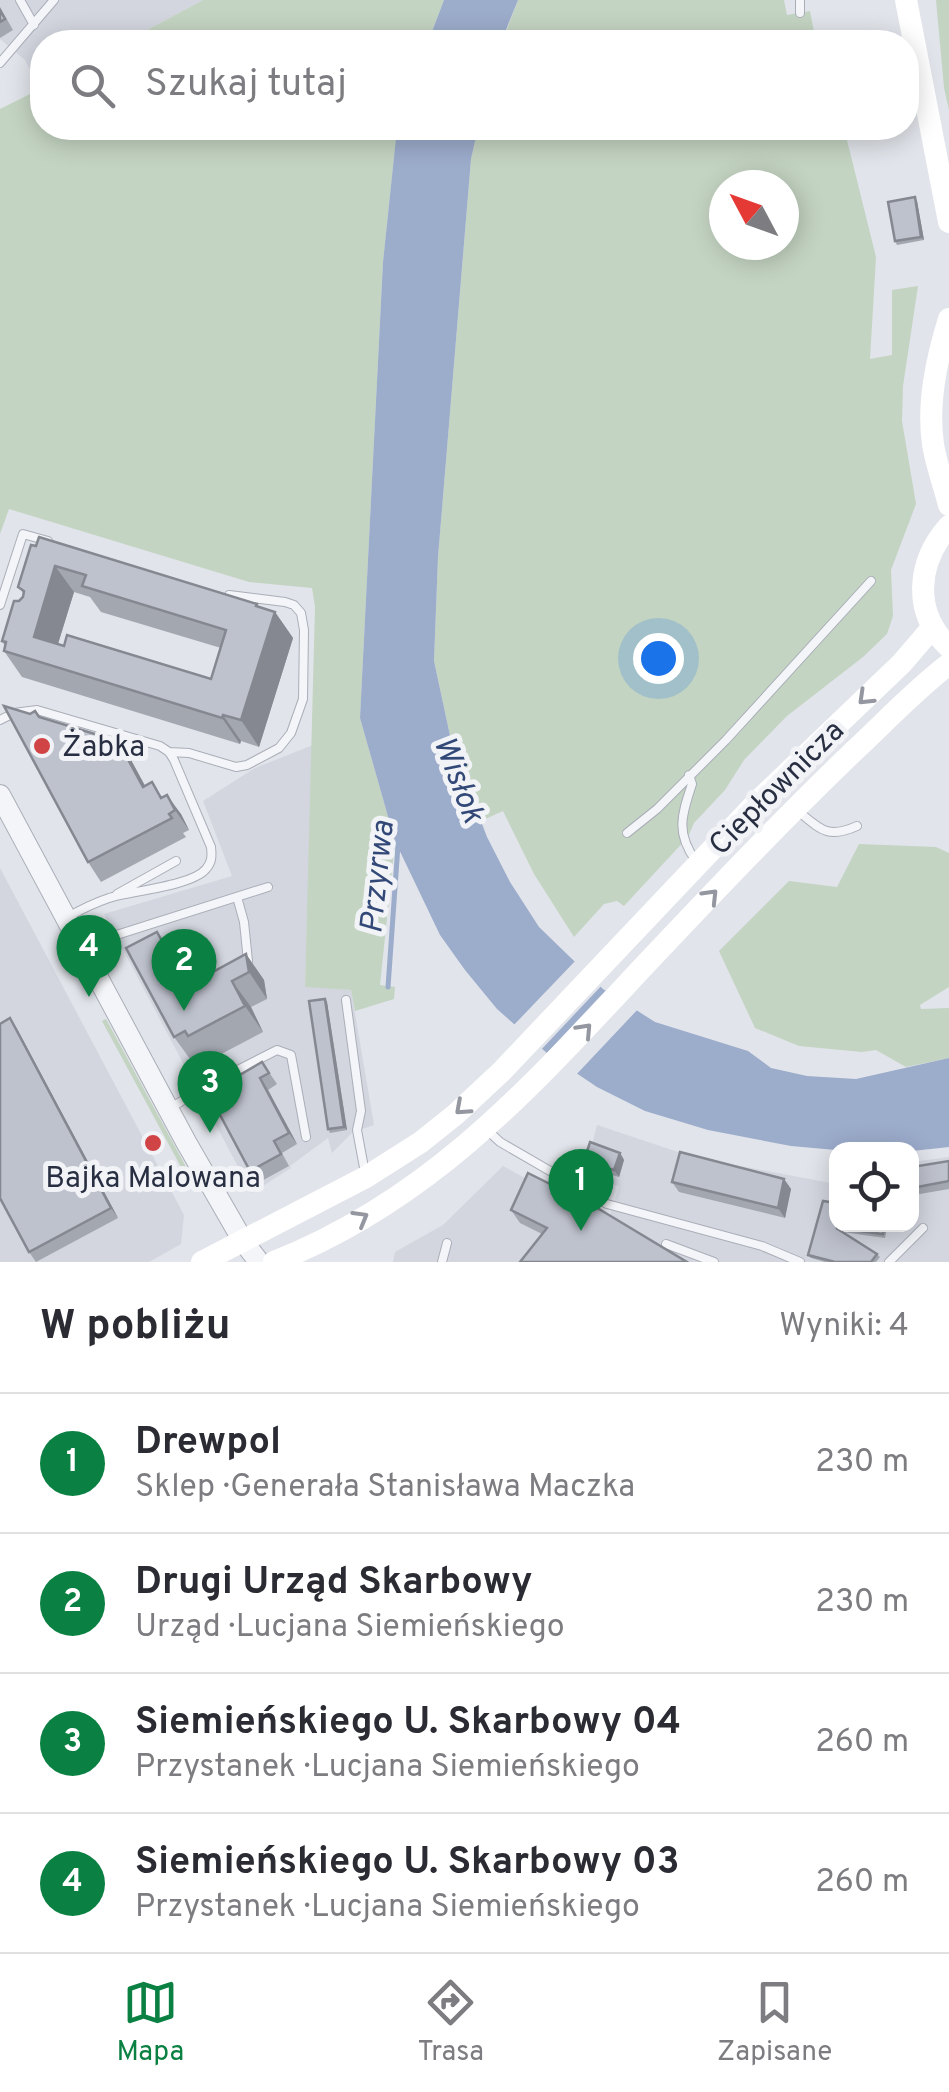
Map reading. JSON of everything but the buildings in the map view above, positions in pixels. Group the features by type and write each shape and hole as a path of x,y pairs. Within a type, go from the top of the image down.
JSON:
{"main road":[{"path":"906,0 913,30"},
{"path":"919,57 945,172 949,222"},
{"path":"949,319 939,352 932,413 934,444 949,505"},
{"path":"949,526 928,560 923,582 932,628 949,646"},
{"name":"Ciepłownicza","path":"202,1262 366,1177 444,1124 502,1071 756,803 902,663 932,628"},
{"name":"Ciepłownicza","path":"274,1262 316,1244 398,1196 486,1129 795,808 949,664"}],"street":[{"path":"0,796 168,1109 258,1262"}],"lane":[{"path":"20,0 34,24"},
{"path":"0,63 54,0"},
{"path":"800,0 800,13"},
{"path":"0,604 23,534 61,545"},
{"path":"626,833 658,809 726,740 871,581"},
{"path":"169,752 189,752 236,767 247,766 278,748 291,733 304,700 304,630 301,613 294,604 214,591"},
{"path":"0,720 14,713 37,710 169,752 212,857 200,875 138,894 113,897"},
{"path":"689,775 692,784 683,809 682,832 687,848 699,864"},
{"path":"795,808 826,832 841,833 857,826"},
{"path":"65,918 113,897 176,860"},
{"path":"81,947 268,887"},
{"path":"237,896 249,974"},
{"path":"346,1000 366,1177"},
{"path":"168,1109 277,1050 290,1055 306,1138"},
{"path":"486,1129 500,1142 607,1204 762,1246 800,1262"},
{"path":"889,1262 923,1228"},
{"path":"442,1262 447,1243"},
{"path":"666,1244 714,1262"}],"shaded area":[{"path":"0,0 203,0 147,30 30,30 30,70 25,60 0,39"},
{"path":"313,745 305,986 351,990 374,1125 353,1132 332,1153 328,1138 252,1193 104,914 232,876 203,801 255,768"},
{"path":"0,868 184,1215 181,1244 149,1262 0,1262"},
{"path":"597,1125 693,1157 829,1183 829,1232 919,1232 919,1161 949,1157 949,1262 393,1262 395,1252 443,1225 503,1166 610,1215 619,1186 584,1176"}],"green space":[{"path":"203,0 444,0 433,30 147,30"},
{"path":"518,0 784,0 787,15 810,11 814,30 507,30"},
{"path":"936,0 949,0 949,110 944,88"},
{"path":"30,94 30,140 396,140 383,262 360,718 395,841 380,985 395,987 394,999 355,1011 351,990 305,987 315,607 312,588 249,582 9,509 0,534 0,109"},
{"path":"475,140 847,140 876,257 870,359 892,355 892,290 918,286 903,386 902,421 916,504 891,570 893,616 887,634 787,716 744,760 725,790 694,823 688,837 624,906 617,901 604,904 574,937 534,874 503,811 481,821 452,745 434,661 438,557"},
{"path":"859,844 936,847 949,853 949,987 920,1005 921,1009 949,1008 949,1058 906,1067 876,1050 799,1046 755,1028 719,951 789,881 837,887"},
{"path":"106,1019 192,1178 188,1180 102,1021"}],"water":[{"path":"444,0 518,0 506,30 433,30"},
{"name":"Wisłok","path":"396,140 475,140 438,557 434,661 452,745 487,837 539,927 603,989 655,1022 748,1051 771,1068 807,1076 856,1079 949,1058 949,1147 919,1150 919,1142 829,1142 829,1149 708,1130 645,1111 597,1087 548,1054 497,1009 440,935 395,841 360,718 383,262"}],"pier":[{"path":"578,958 604,983 539,1052 511,1028"},
{"path":"609,987 640,1007 574,1077 544,1056"}],"waterway":[{"name":"Przyrwa","path":"388,987 398,845"}],"place":[{"name":"Żabka","path":"42,746"},
{"name":"Siemieńskiego U. Skarbowy 03","path":"89,997"},
{"name":"Drugi Urząd Skarbowy","path":"184,1011"},
{"name":"Siemieńskiego U. Skarbowy 04","path":"210,1133"},
{"name":"Bajka Malowana","path":"153,1143"},
{"name":"Drewpol","path":"581,1231"}]}
